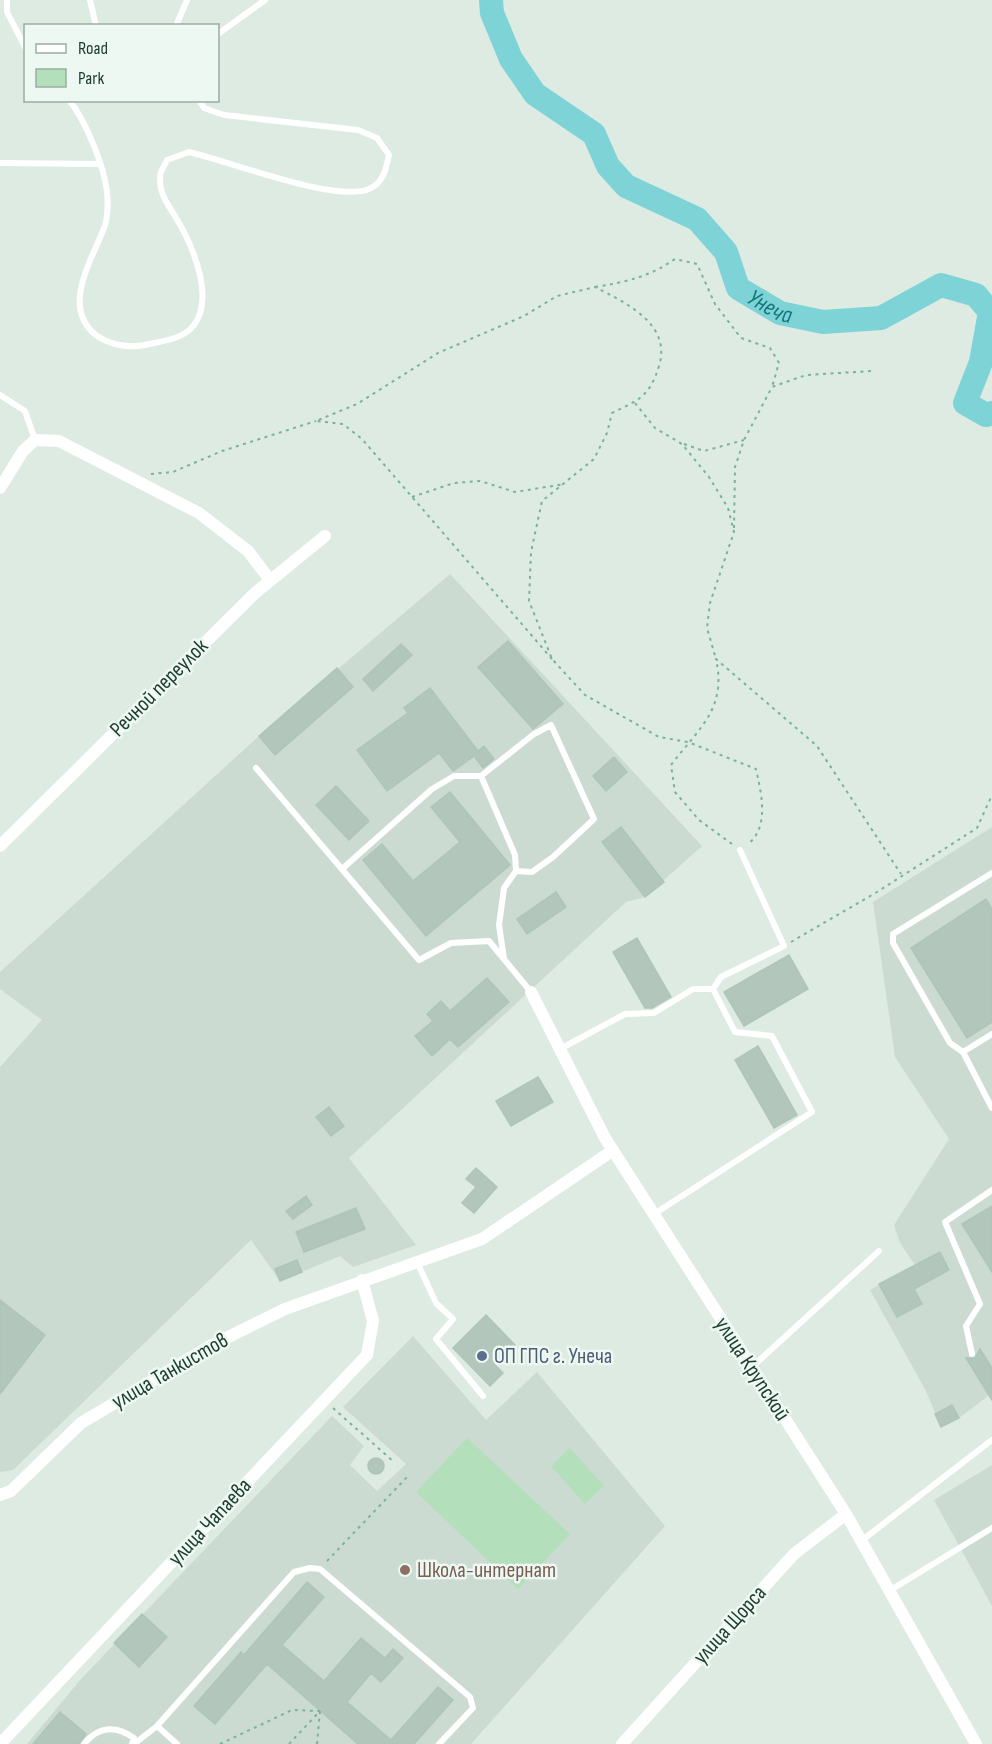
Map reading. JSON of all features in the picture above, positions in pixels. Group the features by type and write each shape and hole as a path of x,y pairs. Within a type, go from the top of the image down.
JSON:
{"street":[{"path":"0,488 23,451 35,440 59,441 199,513 248,551 270,580"},
{"name":"Речной переулок","path":"0,846 270,580 325,536"},
{"name":"улица Крупской","path":"531,992 612,1151 846,1515 976,1744"},
{"name":"улица Танкистов","path":"0,1495 11,1491 81,1423 212,1345 285,1309 482,1239 612,1151"},
{"name":"улица Чапаева","path":"0,1744 367,1355 374,1321 362,1280"},
{"name":"улица Щорса","path":"622,1744 794,1554 846,1515"}],"lane":[{"path":"7,0 7,12 24,45"},
{"path":"90,0 96,24"},
{"path":"177,24 187,0"},
{"path":"219,33 265,0"},
{"path":"70,102 100,164 108,193 105,226 80,286 81,314 91,331 109,344 140,346 177,338 194,326 203,306 200,280 189,243 164,201 160,176 167,160 189,152 326,190 370,189 385,176 389,155 377,138 358,130 224,115 204,108 200,102"},
{"path":"0,163 100,164"},
{"path":"0,395 26,411 35,440"},
{"path":"342,869 432,789 454,776 481,776 534,734 551,725 594,819 532,872 516,871"},
{"path":"256,768 419,960 451,943 489,941 531,992"},
{"path":"481,776 515,855 516,871 504,888 500,925 504,960"},
{"path":"713,989 722,977 784,946 740,850"},
{"path":"992,873 893,934 893,943 950,1043 963,1052 992,1108"},
{"path":"560,1049 626,1014 654,1013 693,988 713,989"},
{"path":"653,1214 812,1112 772,1036 735,1032 713,989"},
{"path":"963,1052 992,1034"},
{"path":"972,1354 966,1326 980,1304 945,1222 992,1190"},
{"path":"751,1367 879,1251"},
{"path":"416,1261 436,1304 453,1319 436,1339 483,1396"},
{"path":"861,1541 992,1440"},
{"path":"889,1591 992,1528"},
{"path":"133,1744 157,1726 294,1572 310,1568 320,1569 470,1697 473,1708 439,1744"},
{"path":"157,1726 177,1744"},
{"path":"84,1744 92,1734 103,1729 121,1729 134,1738 133,1744"}],"path":[{"path":"130,477 173,472 222,451 316,421 357,404 438,353 524,316 557,296 633,281 656,272 675,259 697,264 715,304 741,338 770,348 779,363 772,387 744,440 735,466 734,532 710,603 707,628 720,679 716,707 688,742 671,765 675,792 699,820 740,850 756,838 763,805 756,769 688,742 659,737 585,695 362,439 343,424 316,421"},
{"path":"552,659 529,601 531,552 542,501 594,459 607,434 612,413 644,397 654,382 664,351 656,331 632,307 595,287"},
{"path":"772,387 806,375 872,371"},
{"path":"634,402 655,428 682,444 704,451 744,440"},
{"path":"682,444 709,477 728,508 734,532"},
{"path":"412,497 454,483 480,481 516,492 565,484"},
{"path":"716,659 817,746 902,874"},
{"path":"784,946 844,912 977,828 992,795"},
{"path":"324,1400 394,1462"},
{"path":"320,1569 408,1476"},
{"path":"220,1744 292,1710 321,1711"},
{"path":"289,1744 321,1711"},
{"path":"317,1744 321,1711"}],"shaded area":[{"path":"450,574 702,846 645,897 626,902 349,1158 416,1245 353,1267 340,1256 280,1281 251,1240 13,1470 0,1472 0,1067 42,1020 0,989 0,972 259,736"},
{"path":"992,827 992,1393 959,1418 941,1427 926,1391 870,1290 915,1265 900,1243 894,1225 949,1139 895,1057 873,902"},
{"name":"Школа-интернат","path":"413,1336 486,1420 537,1372 665,1526 471,1744 27,1744 81,1679 332,1416 364,1446 350,1465 377,1491 406,1464 343,1407"},
{"path":"992,1465 992,1606 934,1500"}],"green space":[{"path":"467,1438 570,1534 518,1589 416,1492"},
{"path":"570,1448 604,1486 585,1504 551,1466"}],"building":[{"path":"508,641 563,704 533,729 478,667"},
{"path":"401,644 412,655 373,691 363,679"},
{"path":"337,668 353,687 275,755 259,736"},
{"path":"430,688 478,751 484,746 494,759 483,768 474,756 453,771 439,753 387,791 357,750 408,713 404,708"},
{"path":"614,757 627,772 606,791 593,776"},
{"path":"336,786 369,821 349,840 316,805"},
{"path":"450,792 510,865 426,936 363,860 382,844 413,881 460,842 431,807"},
{"path":"621,827 664,882 645,897 602,842"},
{"path":"556,892 566,907 527,934 517,919"},
{"path":"986,899 992,909 992,1022 967,1038 911,948"},
{"path":"637,938 671,997 652,1008 645,1008 613,952"},
{"path":"789,955 808,989 744,1026 724,992"},
{"path":"487,978 509,1002 458,1047 450,1039 432,1056 415,1036 433,1021 427,1014 441,1001 450,1011"},
{"path":"758,1046 797,1115 774,1128 735,1060"},
{"path":"538,1077 553,1102 511,1126 496,1101"},
{"path":"329,1107 344,1126 331,1136 316,1117"},
{"path":"476,1168 497,1187 474,1213 462,1203 476,1187 466,1179"},
{"path":"306,1196 312,1205 293,1219 286,1211"},
{"path":"992,1206 992,1272 962,1224"},
{"path":"356,1208 365,1229 304,1252 296,1232"},
{"path":"940,1252 949,1270 914,1289 922,1304 897,1317 879,1284"},
{"path":"297,1260 302,1272 280,1281 275,1269"},
{"path":"0,1300 45,1335 0,1394"},
{"name":"ОП ГПС г. Унеча","path":"486,1315 515,1345 495,1365 503,1373 490,1386 453,1348"},
{"path":"980,1349 992,1368 992,1400 966,1358 975,1358"},
{"path":"952,1405 959,1418 941,1427 935,1414"},
{"path":"376,1458 382,1460 384,1466 382,1472 376,1474 370,1472 368,1466 370,1460"},
{"path":"307,1582 324,1597 282,1645 324,1681 361,1638 385,1658 393,1649 403,1658 381,1682 371,1673 347,1702 391,1740 438,1687 453,1700 414,1744 358,1744 267,1664 215,1724 194,1706 241,1652 244,1655"},
{"path":"142,1614 167,1637 139,1667 114,1643"},
{"path":"60,1712 86,1734 79,1744 33,1744"}],"waterway":[{"name":"Унеча","path":"491,0 492,13 511,59 535,94 594,134 608,166 626,186 697,219 726,252 738,288 780,313 823,322 881,318 941,285 976,295 990,312 981,362 965,403 986,415 992,413"}],"place":[{"name":"ОП ГПС г. Унеча","path":"482,1356"},
{"name":"Школа-интернат","path":"405,1570"}]}
